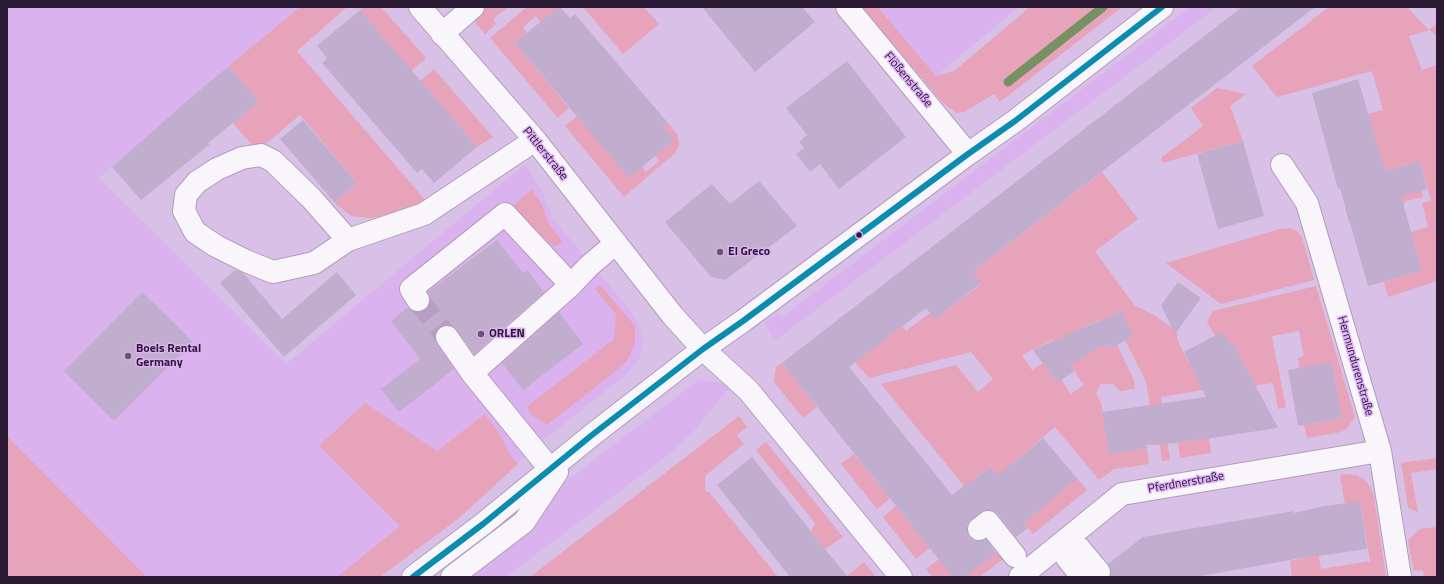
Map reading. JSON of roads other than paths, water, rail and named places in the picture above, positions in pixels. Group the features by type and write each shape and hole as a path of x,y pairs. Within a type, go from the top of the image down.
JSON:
{"street":[{"name":"Pittlerstraße","path":"420,7 535,140 661,302 703,349 748,390 901,577"},
{"path":"442,34 473,7"},
{"name":"Flößenstraße","path":"847,7 968,154"},
{"path":"413,577 483,524 550,469 703,349 1015,121 1162,7"},
{"path":"348,240 311,198 273,161 261,155 242,158 217,170 197,182 186,195 184,211 195,232 216,246 273,272 314,263 348,240 424,214 535,140"},
{"name":"Hermundurenstraße","path":"1282,165 1307,203 1380,451 1400,577"},
{"path":"418,300 411,289 505,214 571,285"},
{"path":"472,373 571,285 589,266 616,244"},
{"path":"447,338 472,373 550,469"},
{"name":"Pferdnerstraße","path":"1020,577 1122,494 1380,451"},
{"path":"452,577 524,522 569,454"},
{"path":"979,529 988,522 1015,556"},
{"path":"1073,553 1091,574"}],"waterway":[{"path":"1008,82 1103,7"}],"tunnel":[{"path":"418,300 447,337"}],"place":[{"name":"El Greco","path":"720,252"},
{"name":"ORLEN","path":"481,334"},
{"name":"Boels Rental Germany","path":"128,356"}]}
